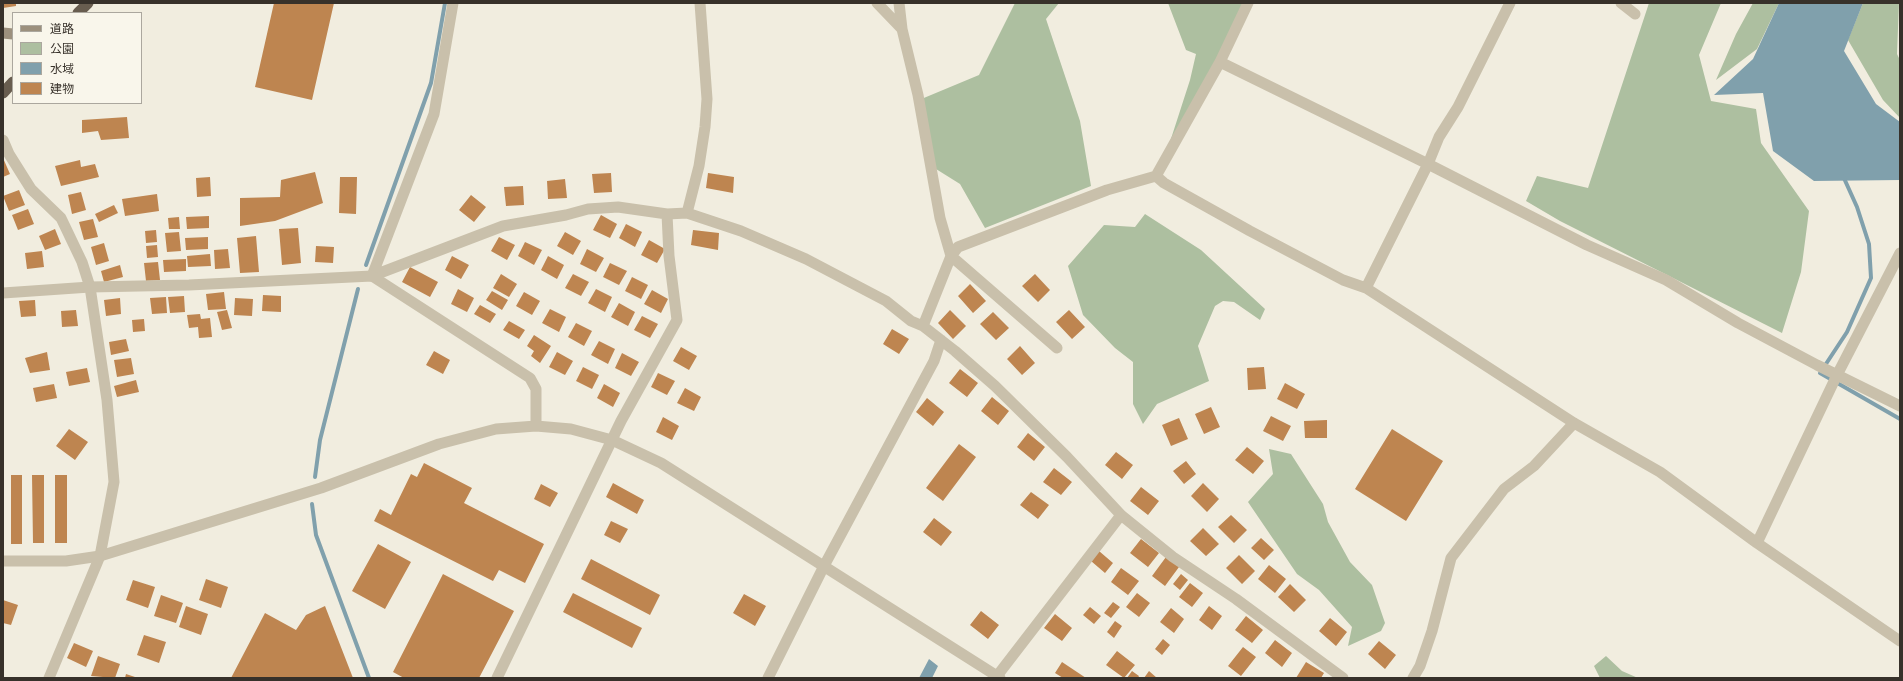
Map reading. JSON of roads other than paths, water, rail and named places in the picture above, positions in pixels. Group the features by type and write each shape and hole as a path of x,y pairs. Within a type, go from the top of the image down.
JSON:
{"highway":[{"path":"79,12 88,3"},
{"path":"3,92 12,83"}],"street":[{"path":"372,276 434,114 453,3"},
{"path":"687,213 699,166 707,106 700,3"},
{"path":"877,3 902,30"},
{"path":"900,3 902,30 918,95 940,218 950,256 1057,348"},
{"path":"923,326 950,256 958,246 1107,190 1156,176 1220,62 1248,3"},
{"path":"1366,288 1428,164 1439,137 1458,107 1510,3"},
{"path":"1621,3 1635,14"},
{"path":"1220,62 1587,244 1666,280 1738,323 1817,365 1833,377 1900,406"},
{"path":"3,140 9,154 31,189 61,218 82,262 90,287 107,400 114,482 100,556 49,678"},
{"path":"1156,176 1164,183 1250,231 1343,280 1366,288 1574,423 1660,472 1757,543 1900,642"},
{"path":"3,293 90,287 189,286 372,276 503,226 566,215 588,209 618,207 667,214 687,213 741,231 806,259 886,301 911,321 923,326 995,386 1067,457 1121,515 1173,557 1236,599 1344,678"},
{"path":"497,678 612,440 677,320 669,256 667,214"},
{"path":"1757,543 1833,377 1900,254"},
{"path":"372,276 530,378 536,389 536,426"},
{"path":"768,678 824,566 934,361 941,340"},
{"path":"1414,678 1420,666 1432,631 1451,558 1504,489 1534,466 1574,423"},
{"path":"3,561 66,561 100,556 321,488 439,444 496,429 536,426 571,429 612,440 661,463 998,677 1121,515"}],"water":[{"path":"1779,3 1863,3 1844,51 1876,104 1900,122 1900,180 1814,181 1773,151 1763,93 1714,95 1753,59"},
{"path":"929,659 938,666 932,678 919,678"}],"waterway":[{"path":"366,265 431,83 445,3"},
{"path":"1843,176 1857,207 1869,244 1871,278 1847,332 1820,373 1900,419"},
{"path":"315,477 320,440 358,289"},
{"path":"312,504 316,535 369,678"}]}
